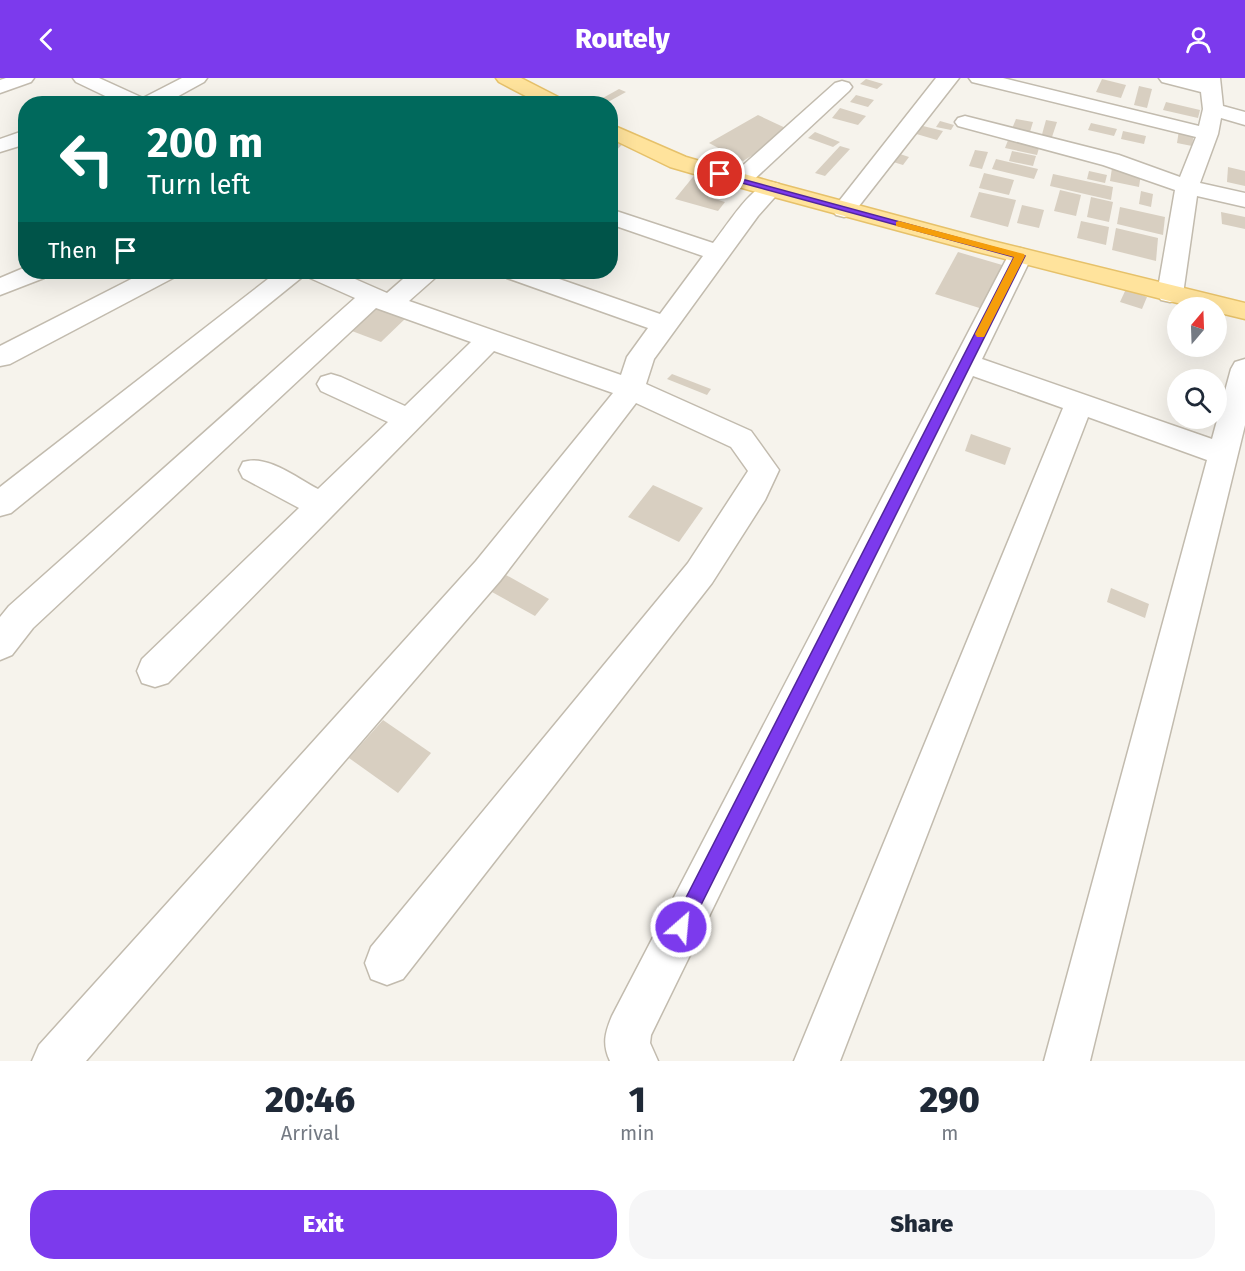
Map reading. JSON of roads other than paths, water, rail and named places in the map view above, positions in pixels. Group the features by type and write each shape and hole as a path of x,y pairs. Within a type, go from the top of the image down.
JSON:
{"main road":[{"path":"506,78 541,96"},
{"path":"618,134 678,162 844,210 1170,294 1245,311"}],"street":[{"path":"0,87 24,78"},
{"path":"83,78 114,96"},
{"path":"163,96 197,78"},
{"path":"844,210 949,78"},
{"path":"979,78 1208,134"},
{"path":"1169,78 1211,83 1213,109 1208,134 1187,187 1170,294"},
{"path":"55,1061 488,571 631,389 641,357 750,211 755,184 842,87"},
{"path":"1213,109 1245,119"},
{"path":"965,122 1112,160 1187,187 1245,200"},
{"path":"0,146 18,139"},
{"path":"618,219 718,253"},
{"path":"635,1061 627,1047 628,1032 1020,256"},
{"path":"1,284 18,278"},
{"path":"0,357 150,279"},
{"path":"0,504 283,279"},
{"path":"335,279 382,300 631,389 741,439 764,470 754,491 700,573 387,963"},
{"path":"0,644 21,617 382,300 415,279"},
{"path":"536,279 665,325"},
{"path":"155,671 490,339"},
{"path":"966,363 1223,454"},
{"path":"1067,1061 1245,369"},
{"path":"331,384 409,420"},
{"path":"818,1061 1079,403"},
{"path":"254,470 322,506"}]}
